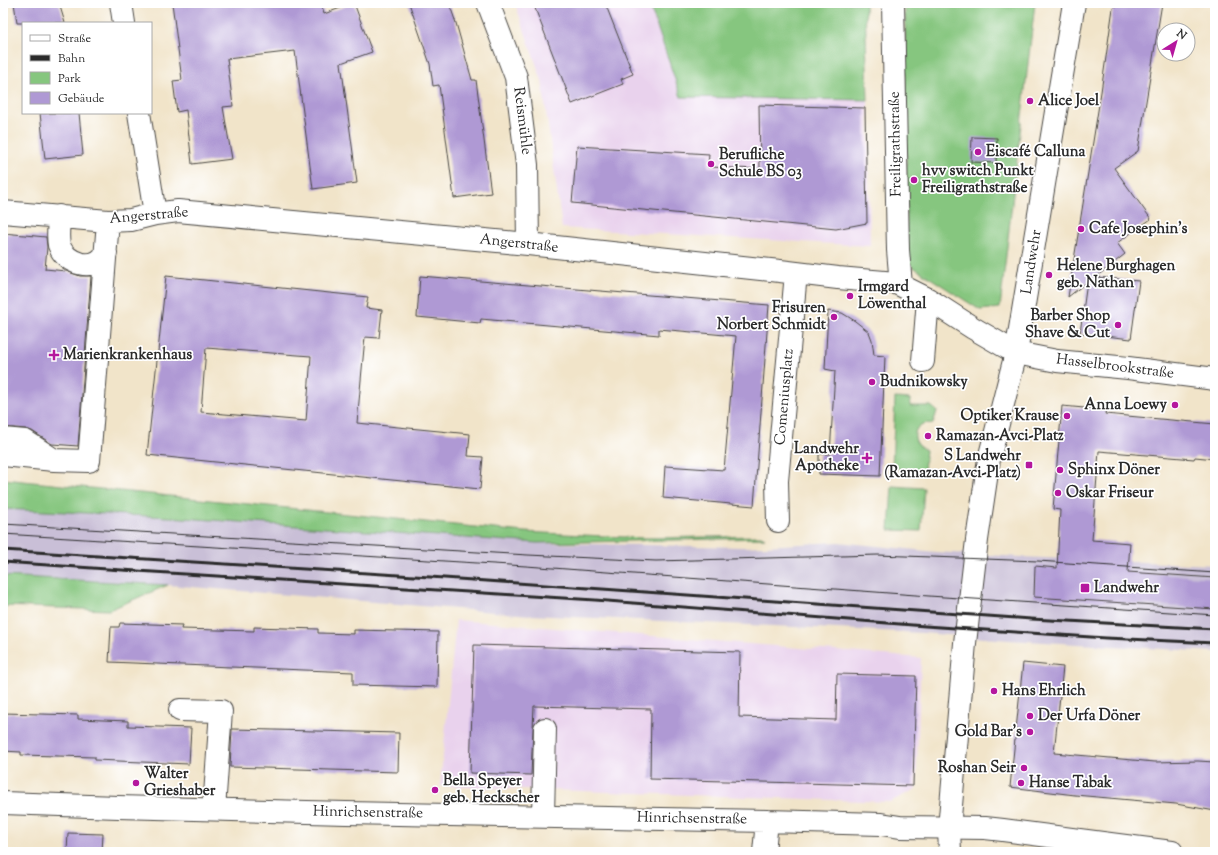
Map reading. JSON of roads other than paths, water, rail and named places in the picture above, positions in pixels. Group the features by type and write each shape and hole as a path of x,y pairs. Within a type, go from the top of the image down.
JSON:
{"street":[{"path":"121,3 124,22"},
{"name":"Reismühle","path":"488,3 516,77 527,165 528,244"},
{"name":"Freiligrathstraße","path":"894,3 898,250 901,285"},
{"name":"Landwehr","path":"950,852 949,829 965,643 978,532 989,459 1016,353 1074,3"},
{"path":"139,114 155,214"},
{"name":"Angerstraße","path":"3,212 108,220 131,220 155,214 178,211 528,244 901,285 928,299 1016,353"},
{"path":"59,216 59,245 68,258 78,263 91,264 101,260 106,253"},
{"path":"3,455 54,460 89,461 108,220"},
{"name":"Comeniusplatz","path":"778,521 777,481 796,273"},
{"path":"923,361 928,299"},
{"name":"Hasselbrookstraße","path":"1016,353 1057,362 1128,368 1215,379"},
{"path":"3,439 25,441 54,460"},
{"path":"3,468 19,470 54,460"},
{"path":"180,710 221,711 214,809"},
{"path":"542,816 545,729"},
{"name":"Hinrichsenstraße","path":"3,803 118,807 881,824 900,827 949,829 985,828 1172,852"},
{"path":"764,852 767,821"},
{"name":"Landwehr","path":"941,852 949,829"}],"tram line":[{"path":"3,524 528,555 656,561 878,555 1038,561 1215,573"},
{"path":"3,534 526,566 929,596 1215,615"}],"railway":[{"path":"3,550 430,577 1031,619 1215,629"},
{"path":"3,562 595,600 925,626 1106,638 1215,643"}],"place":[{"name":"Alice Joel","path":"1030,101"},
{"name":"Eiscafé Calluna","path":"978,152"},
{"name":"Berufliche Schule BS 03","path":"711,164"},
{"name":"hvv switch Punkt Freiligrathstraße","path":"914,180"},
{"name":"Cafe Josephin's","path":"1081,229"},
{"name":"Helene Burghagen geb. Nathan","path":"1049,275"},
{"name":"Irmgard Löwenthal","path":"850,296"},
{"name":"Frisuren Norbert Schmidt","path":"834,317"},
{"name":"Barber Shop Shave & Cut","path":"1118,325"},
{"name":"Marienkrankenhaus","path":"54,355"},
{"name":"Budnikowsky","path":"872,382"},
{"name":"Anna Loewy","path":"1175,405"},
{"name":"Optiker Krause","path":"1067,416"},
{"name":"Ramazan-Avci-Platz","path":"928,436"},
{"name":"Landwehr Apotheke","path":"867,458"},
{"name":"S Landwehr (Ramazan-Avci-Platz)","path":"1029,465"},
{"name":"Sphinx Döner","path":"1060,470"},
{"name":"Oskar Friseur","path":"1058,493"},
{"name":"Landwehr","path":"1085,588"},
{"name":"Hans Ehrlich","path":"994,691"},
{"name":"Der Urfa Döner","path":"1030,716"},
{"name":"Gold Bar's","path":"1030,732"},
{"name":"Roshan Seir","path":"1024,768"},
{"name":"Walter Grieshaber","path":"136,783"},
{"name":"Hanse Tabak","path":"1021,783"},
{"name":"Bella Speyer geb. Heckscher","path":"435,790"}]}
